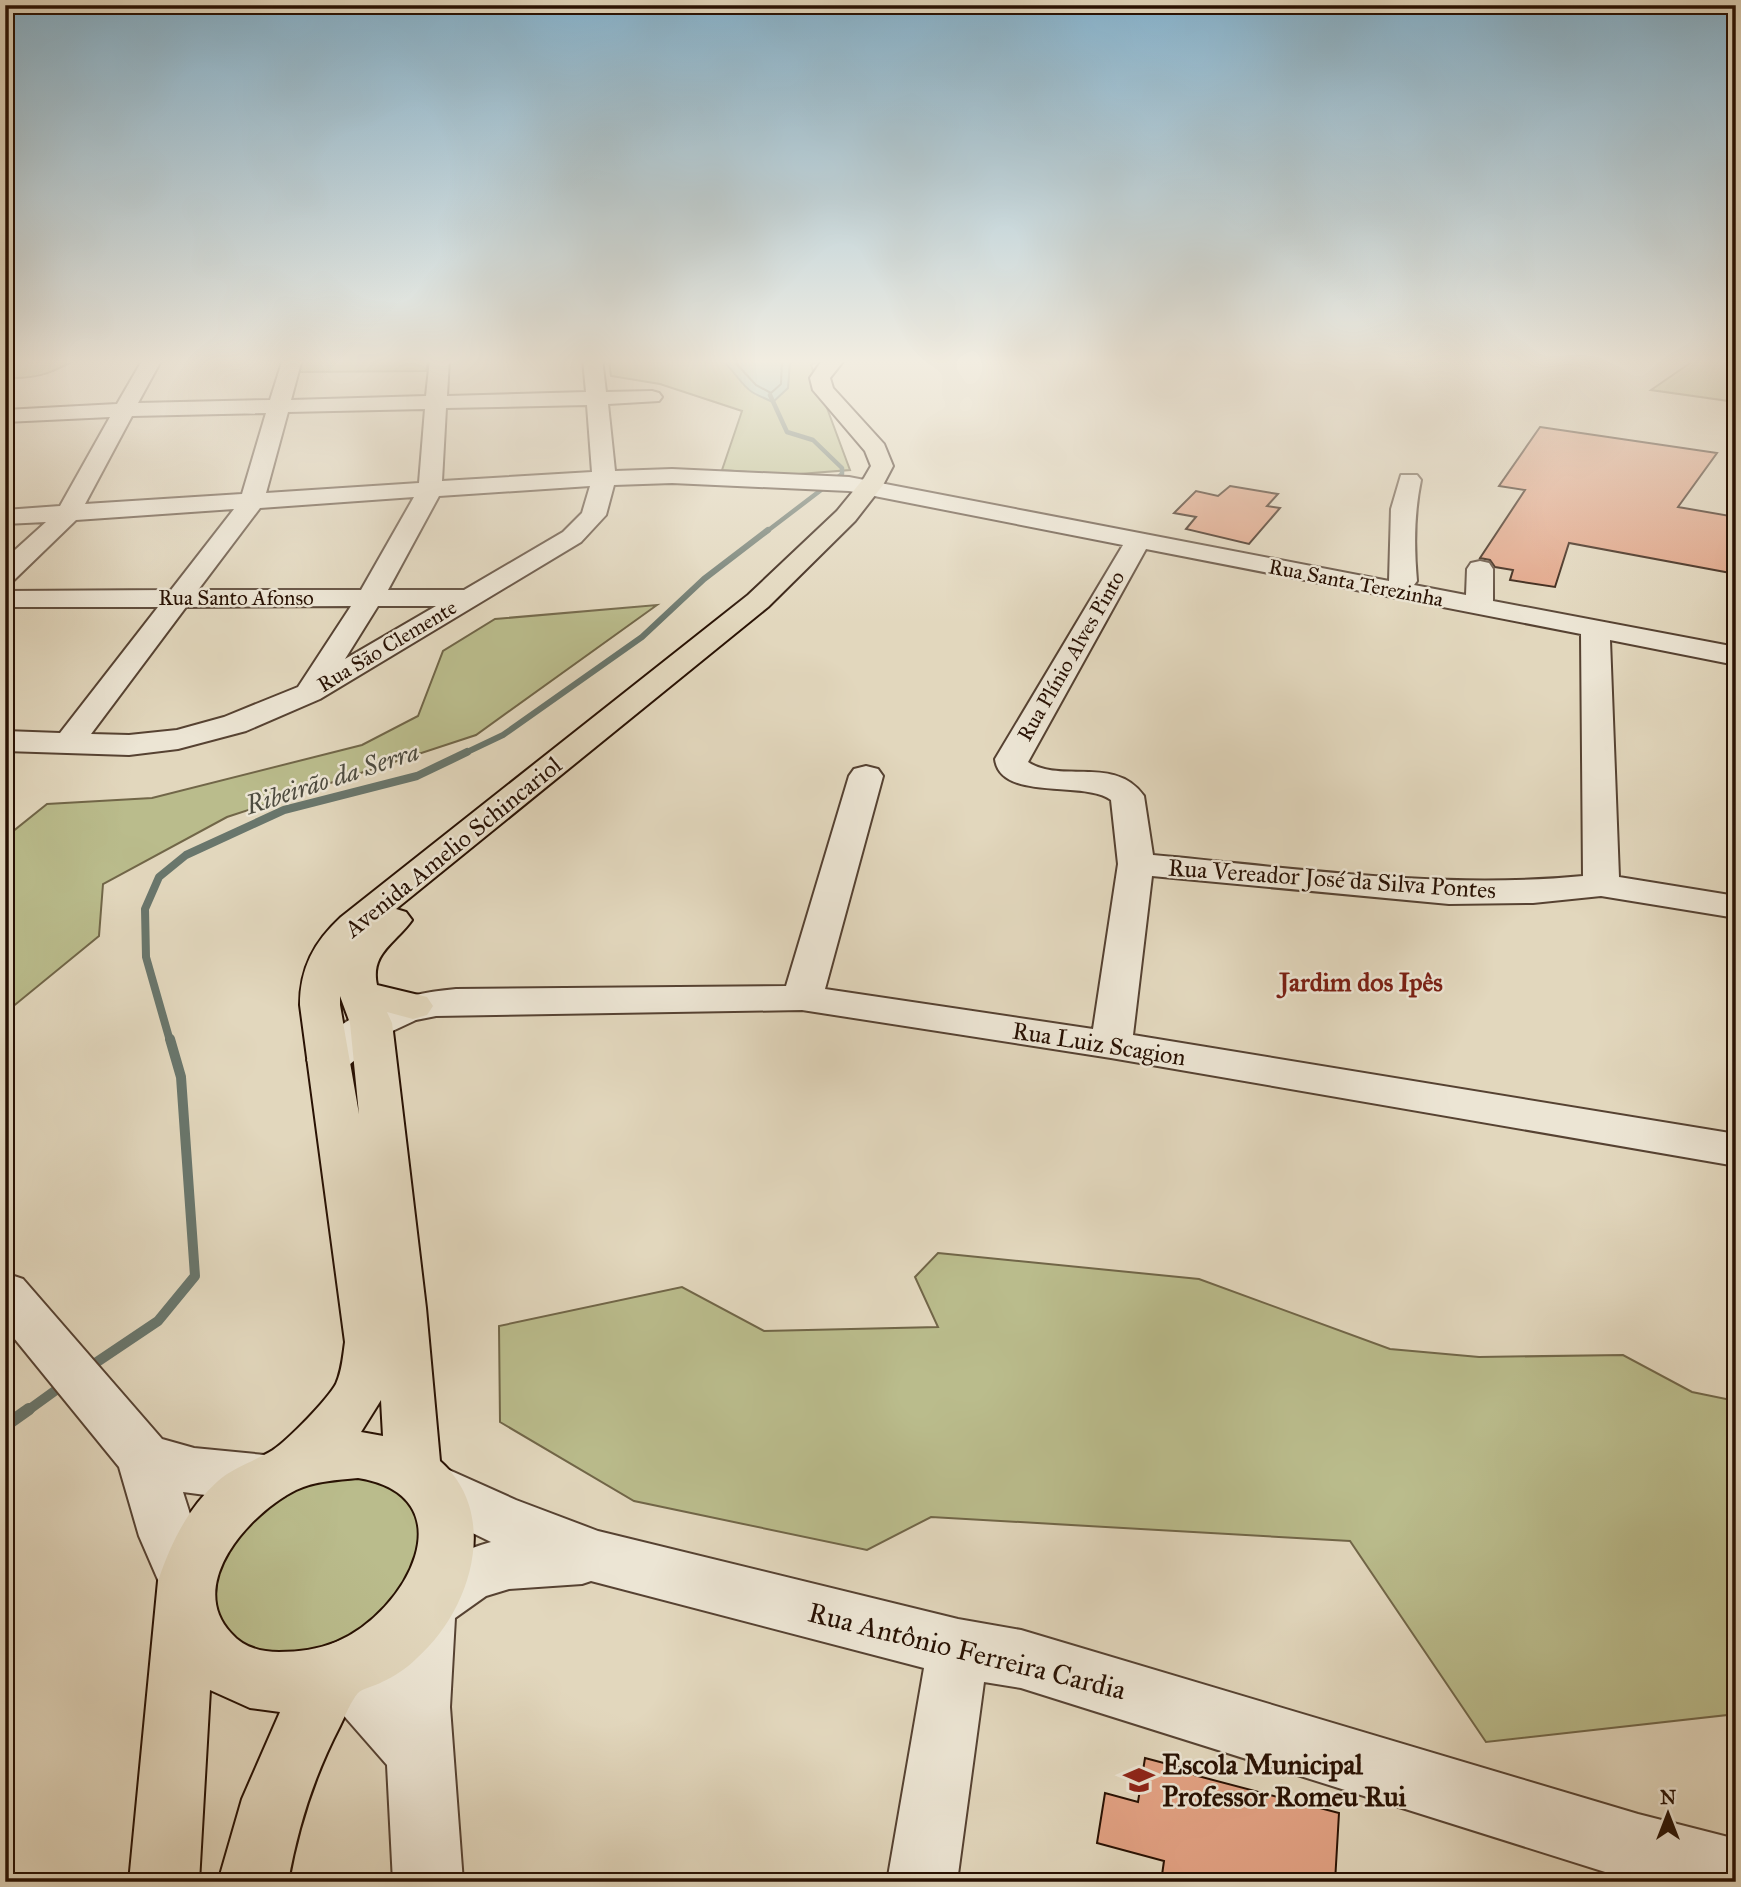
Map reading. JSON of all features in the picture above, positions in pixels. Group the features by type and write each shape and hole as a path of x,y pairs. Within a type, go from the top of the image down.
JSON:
{"main road":[{"path":"863,486 882,466 874,447"},
{"path":"863,486 901,479 898,463 890,447"},
{"name":"Avenida Amelio Schincariol","path":"421,1479 368,1025 355,966 360,954 375,936 763,619 863,486"},
{"name":"Avenida Amelio Schincariol","path":"164,1882 186,1594 196,1549 214,1522 237,1499 279,1472 346,1413 361,1392 370,1364 371,1342 319,985 322,968 331,950 346,932 758,601 793,569 863,486"},
{"name":"Avenida Amelio Schincariol","path":"186,1594 196,1642 219,1666 253,1679 293,1682 340,1671 372,1656 403,1632 427,1603 448,1552 445,1515 421,1479 388,1460 358,1455 326,1457 279,1472"},
{"path":"253,1882 261,1833 281,1776 306,1723 340,1671"}],"street":[{"path":"5,574 68,514 105,447"},
{"path":"66,745 252,502 267,447"},
{"path":"309,693 370,598 430,490 433,447"},
{"name":"Rua São Clemente","path":"5,741 129,745 178,739 235,724 309,693 572,537 594,515 604,478 601,447"},
{"name":"Rua Santa Terezinha","path":"5,517 604,478 672,476 863,486 1736,656"},
{"path":"1395,590 1404,580 1401,549 1403,509 1409,480"},
{"name":"Rua Plínio Alves Pinto","path":"1136,864 1127,796 1122,790 1109,785 1017,772 1011,759 1138,540"},
{"path":"1479,607 1480,569"},
{"name":"Rua Santo Afonso","path":"5,599 468,598"},
{"path":"1595,630 1601,885"},
{"path":"803,998 866,776"},
{"path":"1111,1045 1136,864"},
{"name":"Rua Vereador José da Silva Pontes","path":"1136,864 1449,893 1533,892 1601,885 1736,907"},
{"name":"Rua Luiz Scagion","path":"368,1025 413,1006 456,1001 803,998 1111,1045 1736,1150"},
{"path":"328,1060 368,1025 407,1022 456,1001"},
{"path":"5,1292 140,1451 186,1594"},
{"path":"140,1451 194,1472 279,1472"},
{"name":"Rua Antônio Ferreira Cardia","path":"421,1479 508,1523 598,1557 958,1648 1021,1659 1638,1848 1736,1874"},
{"name":"Rua Antônio Ferreira Cardia","path":"427,1603 469,1576 509,1563 598,1557"},
{"path":"427,1603 421,1636 420,1753 428,1882"},
{"path":"922,1882 958,1648"},
{"path":"340,1671 386,1715 420,1753"}],"green space":[{"path":"730,447 841,447 850,470 786,475 722,470"},
{"path":"657,605 476,735 227,817 103,884 99,936 5,1013 5,834 12,832 47,804 152,798 362,745 418,716 443,651 495,619"},
{"path":"938,1253 1199,1279 1390,1349 1479,1357 1623,1355 1692,1392 1736,1401 1736,1714 1486,1742 1350,1541 931,1517 867,1550 634,1501 500,1422 499,1326 682,1287 764,1331 938,1327 915,1277"},
{"path":"348,1473 390,1485 418,1513 423,1533 402,1600 335,1651 255,1656 218,1631 209,1568 274,1492"}],"building":[{"path":"1526,447 1677,447 1717,453 1678,507 1736,517 1736,574 1569,543 1555,587 1510,580 1513,570 1495,567 1490,560 1480,558 1525,490 1499,486"},
{"path":"1230,486 1278,494 1267,506 1280,508 1249,544 1186,529 1196,517 1174,513 1196,491 1218,496"},
{"path":"1145,1758 1194,1771 1194,1775 1339,1813 1335,1882 1161,1882 1164,1861 1097,1843 1105,1793 1138,1802"}],"waterway":[{"name":"Ribeirão da Serra","path":"766,532 842,474 842,468 820,447"},
{"name":"Ribeirão da Serra","path":"463,754 503,735 642,637 704,579 768,530"},
{"name":"Ribeirão da Serra","path":"170,1041 146,957 145,909 159,877 186,855 284,810 417,776 467,752"},
{"name":"Ribeirão da Serra","path":"88,1368 158,1321 195,1276 181,1077 170,1039"},
{"name":"Ribeirão da Serra","path":"27,1411 63,1385"},
{"name":"Ribeirão da Serra","path":"5,1426 29,1409"}],"place":[{"name":"Escola Municipal Professor Romeu Rui","path":"1139,1780"}],"district":[{"name":"Jardim dos Ipês","path":"1361,982"}]}
